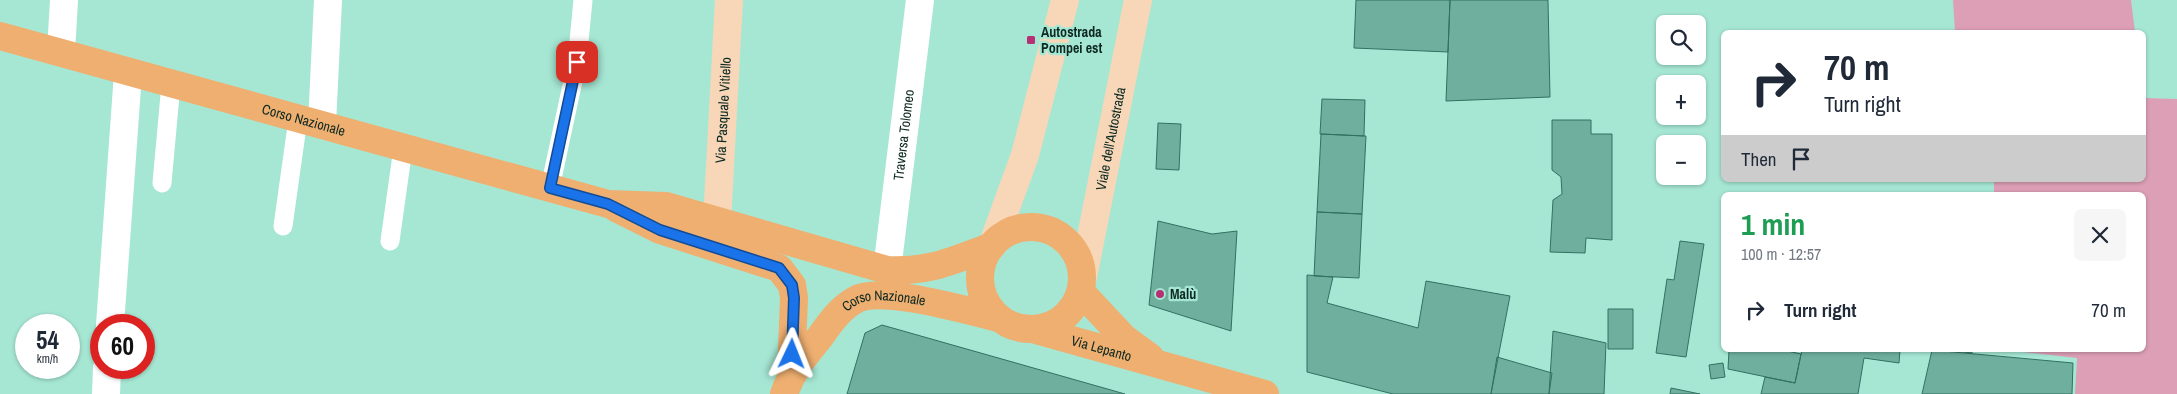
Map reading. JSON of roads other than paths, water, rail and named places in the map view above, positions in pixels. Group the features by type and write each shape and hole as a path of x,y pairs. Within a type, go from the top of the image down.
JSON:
{"main road":[{"name":"Via Pasquale Vitiello","path":"717,221 729,0"},
{"path":"992,246 1003,236 1017,229 1033,227 1048,230 1062,237 1073,248 1080,262 1082,284 1074,307 1064,318 1051,326 1036,330 1010,325 999,318 988,306 982,291 980,275 984,260 992,246 1025,155 1065,0"},
{"name":"Viale dell'Autostrada","path":"1082,284 1138,0"},
{"name":"Corso Nazionale","path":"0,36 61,52 128,73 310,121 608,204 660,230 779,268 790,281 794,298 788,383"},
{"name":"Corso Nazionale","path":"608,204 666,206 887,270 910,271 932,268 992,246"},
{"name":"Via Lepanto","path":"1082,284 1124,338 1166,367"},
{"name":"Corso Nazionale","path":"788,383 838,314 858,299 870,295 909,298 999,318"},
{"name":"Via Lepanto","path":"1036,330 1265,394"}],"street":[{"path":"61,52 64,0"},
{"path":"310,121 328,0"},
{"name":"Traversa Tolomeo","path":"887,270 920,0"},
{"path":"111,314 128,73"},
{"path":"106,394 107,379"}],"lane":[{"path":"550,188 577,62 583,0"},
{"path":"162,184 171,84"},
{"path":"283,226 310,121"},
{"path":"390,241 403,148"}],"place":[{"name":"Autostrada Pompei est","path":"1031,40"},
{"name":"Malù","path":"1160,294"}]}
